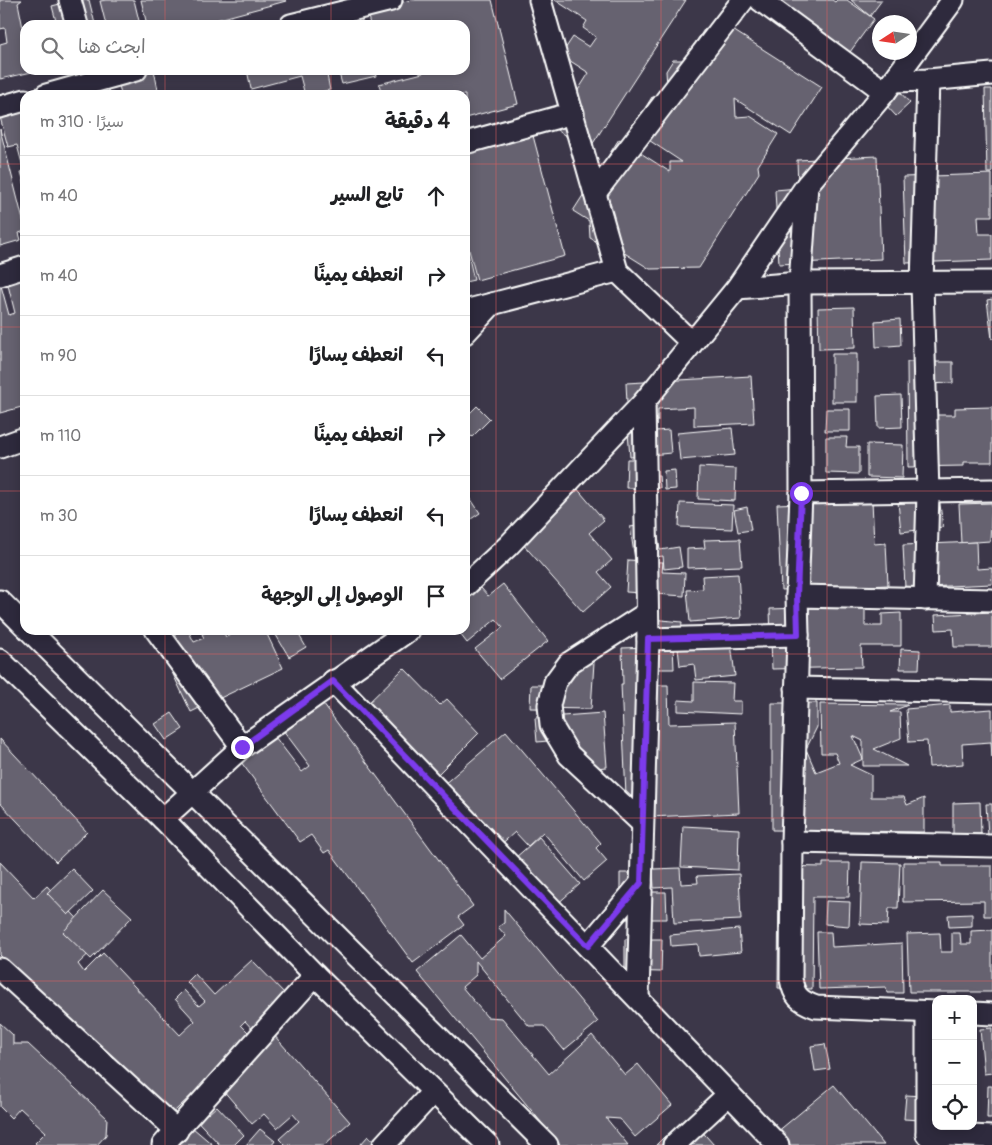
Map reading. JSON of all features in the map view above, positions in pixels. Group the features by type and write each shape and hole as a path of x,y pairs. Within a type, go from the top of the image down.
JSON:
{"street":[{"path":"70,0 76,20"},
{"path":"311,20 391,0"},
{"path":"540,0 617,271 692,342"},
{"path":"594,194 743,0"},
{"path":"470,581 508,546 644,402 738,288 807,185 889,86 953,0"},
{"path":"766,2 889,86 992,74"},
{"path":"65,90 119,75"},
{"path":"925,599 928,492 922,284 928,80"},
{"path":"0,107 20,101"},
{"path":"470,142 573,113"},
{"path":"807,185 800,284 801,493 792,842 792,979 794,994 802,1002 816,1007 931,1012 932,1140 992,1137"},
{"path":"0,275 20,269"},
{"path":"470,310 617,271"},
{"path":"738,288 800,284 992,282"},
{"path":"470,328 492,304"},
{"path":"638,997 648,639 644,402"},
{"path":"0,447 20,442"},
{"path":"801,493 992,490"},
{"path":"797,596 992,600"},
{"path":"3,610 20,622"},
{"path":"642,823 569,755 552,725 549,705 555,682 568,663 647,613"},
{"path":"34,635 547,1145"},
{"path":"160,635 242,747"},
{"path":"164,819 242,747 333,681 402,635"},
{"path":"648,639 798,635"},
{"path":"0,660 164,819 314,975 488,1145"},
{"path":"333,681 778,1145"},
{"path":"796,688 992,692"},
{"path":"792,842 992,846"},
{"path":"588,946 641,883"},
{"path":"0,970 170,1138 314,975"},
{"path":"977,1013 992,1014"},
{"path":"384,1145 433,1092"},
{"path":"674,1145 729,1094"}],"building":[{"path":"0,0 22,0 18,3 21,20 20,75 0,79 0,44 7,42 5,28 0,29"},
{"path":"75,0 89,0 94,20 56,20 52,6"},
{"path":"134,0 139,20 105,20 100,1"},
{"path":"141,0 286,1 216,20 146,20"},
{"path":"411,0 492,0 518,104 470,117 470,90 381,90 379,84 415,75 470,75 470,20 369,20 367,11"},
{"path":"555,0 686,0 588,151 554,128 589,73 561,55 573,37 589,47 596,37 583,28 587,21"},
{"path":"759,0 832,0 835,2 837,0 847,0 872,18 872,22 842,63"},
{"path":"851,0 882,0 870,16"},
{"path":"361,17 362,20 348,20"},
{"path":"725,25 822,87 791,135 735,99 736,117 750,116 778,134 758,166 759,173 699,268 650,269 610,244 601,244 590,238 589,221 573,211 619,139 670,172 670,162 682,162 632,129 652,97 658,100 667,86 666,71 673,60 684,60 705,28 717,35"},
{"path":"117,75 155,75 158,90 120,90"},
{"path":"248,75 327,75 330,90 304,90 300,76 251,89"},
{"path":"339,75 376,76 342,84"},
{"path":"107,86 108,90 93,90"},
{"path":"985,89 992,89 992,173 987,173"},
{"path":"899,91 910,103 896,116 885,104"},
{"path":"20,107 20,156 17,145 8,147 0,112"},
{"path":"0,129 20,208 20,240 0,246"},
{"path":"532,132 565,256 477,280 470,254 470,149"},
{"path":"877,156 881,259 779,264 775,190 798,188 797,160"},
{"path":"992,174 992,216 978,216 979,234 992,234 992,260 906,263 903,177"},
{"path":"470,262 474,280 470,281"},
{"path":"20,269 20,407 0,413 0,282 9,315 15,313 5,273"},
{"path":"992,299 992,339 987,300"},
{"path":"854,307 855,348 819,349 818,308"},
{"path":"900,319 901,345 876,347 875,321"},
{"path":"832,354 857,354 857,402 832,402"},
{"path":"907,362 953,362 953,383 926,384 927,415 955,415 955,408 992,407 992,462 964,462 964,466 908,467"},
{"path":"751,376 754,423 694,426 694,407 658,409 658,421 628,423 626,383"},
{"path":"901,395 902,427 878,428 877,396"},
{"path":"477,406 490,419 472,437 470,435 470,413"},
{"path":"826,409 850,409 850,431 825,431"},
{"path":"732,428 735,455 680,460 677,433"},
{"path":"669,430 671,453 630,457 628,433"},
{"path":"826,437 847,437 846,447 859,447 859,474 826,473"},
{"path":"867,444 903,445 902,478 867,477"},
{"path":"627,459 645,459 645,476 659,476 660,488 626,488"},
{"path":"699,467 736,469 735,501 698,499"},
{"path":"675,470 676,489 665,490 664,471"},
{"path":"575,486 604,520 589,533 612,560 598,572 611,587 583,612 522,543"},
{"path":"939,497 943,527 901,532 898,502"},
{"path":"470,498 480,513 470,520"},
{"path":"872,500 874,544 886,543 888,585 781,590 777,504"},
{"path":"680,503 733,505 732,529 679,527"},
{"path":"992,503 990,541 961,543 959,504"},
{"path":"747,507 751,530 738,532 734,510"},
{"path":"656,523 660,550 679,547 682,567 664,569 663,556 635,560 630,527"},
{"path":"740,539 742,566 687,568 687,549 705,548 704,540"},
{"path":"976,542 977,569 992,568 992,584 905,588 903,545"},
{"path":"628,560 663,562 662,572 685,573 684,596 626,592"},
{"path":"738,574 741,618 690,622 687,590 703,589 702,576"},
{"path":"503,584 548,641 500,679 475,649 503,627 496,619 467,643 461,635 470,635 470,598 481,588 488,596"},
{"path":"865,606 865,626 882,626 882,614 901,613 901,646 861,646 862,667 772,669 770,609"},
{"path":"992,612 992,647 954,647 953,629 936,630 935,615"},
{"path":"632,617 682,622 681,632 632,627"},
{"path":"154,635 190,635 194,642 204,638 202,635 225,635 226,637 230,635 267,635 283,668 191,712"},
{"path":"276,635 299,635 306,647 289,657"},
{"path":"731,643 735,676 696,680 694,664 680,666 678,648"},
{"path":"673,646 674,669 654,669 655,685 668,685 669,724 735,722 739,813 627,818 621,684 623,684 622,648"},
{"path":"901,649 920,650 919,669 900,669"},
{"path":"564,662 594,662 591,709 530,708 531,685 563,685"},
{"path":"404,668 440,705 447,699 479,733 430,782 361,710"},
{"path":"694,682 733,683 732,701 741,701 741,714 678,711 678,700 694,701"},
{"path":"315,693 473,906 458,917 464,925 413,963 329,850 324,853 311,835 300,842 238,758 272,733 302,772 310,766 277,722"},
{"path":"772,703 817,703 817,727 806,749 816,772 839,763 835,753 821,753 820,704 908,705 890,712 900,712 901,738 874,749 907,766 863,766 863,759 850,765 871,775 871,797 904,797 907,805 924,798 924,832 772,830","holes":["853,736 863,741 863,759"]},
{"path":"950,705 950,712 992,709 992,757 991,742 962,744 963,764 929,767 927,741 909,742 906,709"},
{"path":"172,713 183,729 166,740 155,724"},
{"path":"603,713 607,767 571,770 569,739 537,742 535,718"},
{"path":"506,731 601,843 596,848 607,861 584,881 543,832 528,846 515,832 490,854 436,791"},
{"path":"0,739 87,832 56,862 0,803"},
{"path":"980,802 981,834 953,834 953,803"},
{"path":"986,804 992,804 992,835 988,836"},
{"path":"683,826 739,829 738,870 681,867"},
{"path":"539,837 580,884 548,912 507,865"},
{"path":"0,862 34,898 47,886 100,943 78,964 84,972 103,953 180,1035 195,1021 175,999 184,990 199,1006 205,1001 187,982 195,974 214,995 252,960 289,998 254,1031 245,1021 241,1025 253,1037 160,1125 0,955"},
{"path":"862,862 900,863 898,908 889,908 888,925 860,924"},
{"path":"903,862 942,862 942,866 992,866 992,916 984,916 984,901 903,902"},
{"path":"823,863 850,863 849,897 813,897 812,989 778,988 779,866 823,867"},
{"path":"680,868 681,884 698,883 697,876 739,874 741,920 674,923 672,887 654,888 653,869"},
{"path":"72,869 93,891 68,915 47,893"},
{"path":"620,873 651,873 651,892 666,892 667,919 620,919"},
{"path":"103,890 132,917 91,959 63,932"},
{"path":"826,901 850,902 849,926 825,924"},
{"path":"504,909 598,1022 564,1050 544,1026 529,1026 476,961 476,975 462,987 487,1017 502,1018 549,1074 592,1035 625,1075 638,1064 672,1105 635,1137 620,1119 606,1118 628,1145 560,1145 417,972 461,935 480,958 506,936 498,927 504,923"},
{"path":"972,914 972,926 949,927 948,915"},
{"path":"739,929 741,952 699,956 698,944 671,946 670,935"},
{"path":"992,930 992,992 909,992 907,934 940,933 941,952 952,952 952,933 960,933 961,944 971,944 971,931"},
{"path":"817,932 831,932 832,947 902,943 903,993 887,993 886,987 819,989"},
{"path":"625,939 662,939 661,972 625,971"},
{"path":"0,1023 13,1035 13,1044 28,1044 107,1118 106,1135 97,1145 37,1145 35,1143 46,1132 20,1108 11,1118 0,1107"},
{"path":"266,1026 350,1122 324,1145 285,1145 279,1139 299,1121 293,1114 277,1128 264,1114 252,1124 210,1075"},
{"path":"992,1028 992,1073 984,1074 980,1029"},
{"path":"825,1044 830,1069 815,1071 811,1046"},
{"path":"834,1085 884,1145 777,1145 771,1137"},
{"path":"988,1086 992,1086 992,1118 987,1118"},
{"path":"906,1095 932,1097 932,1121 904,1119"},
{"path":"198,1104 208,1114 217,1106 244,1135 234,1145 220,1145 189,1112"},
{"path":"186,1122 213,1145 166,1145"},
{"path":"698,1127 714,1145 656,1145 665,1136"},
{"path":"260,1129 275,1141 272,1145 246,1145"},
{"path":"368,1136 378,1145 360,1145"}],"route":[{"path":"242,747 333,681 588,946 641,883 648,639 798,635 797,596 801,493"}]}
